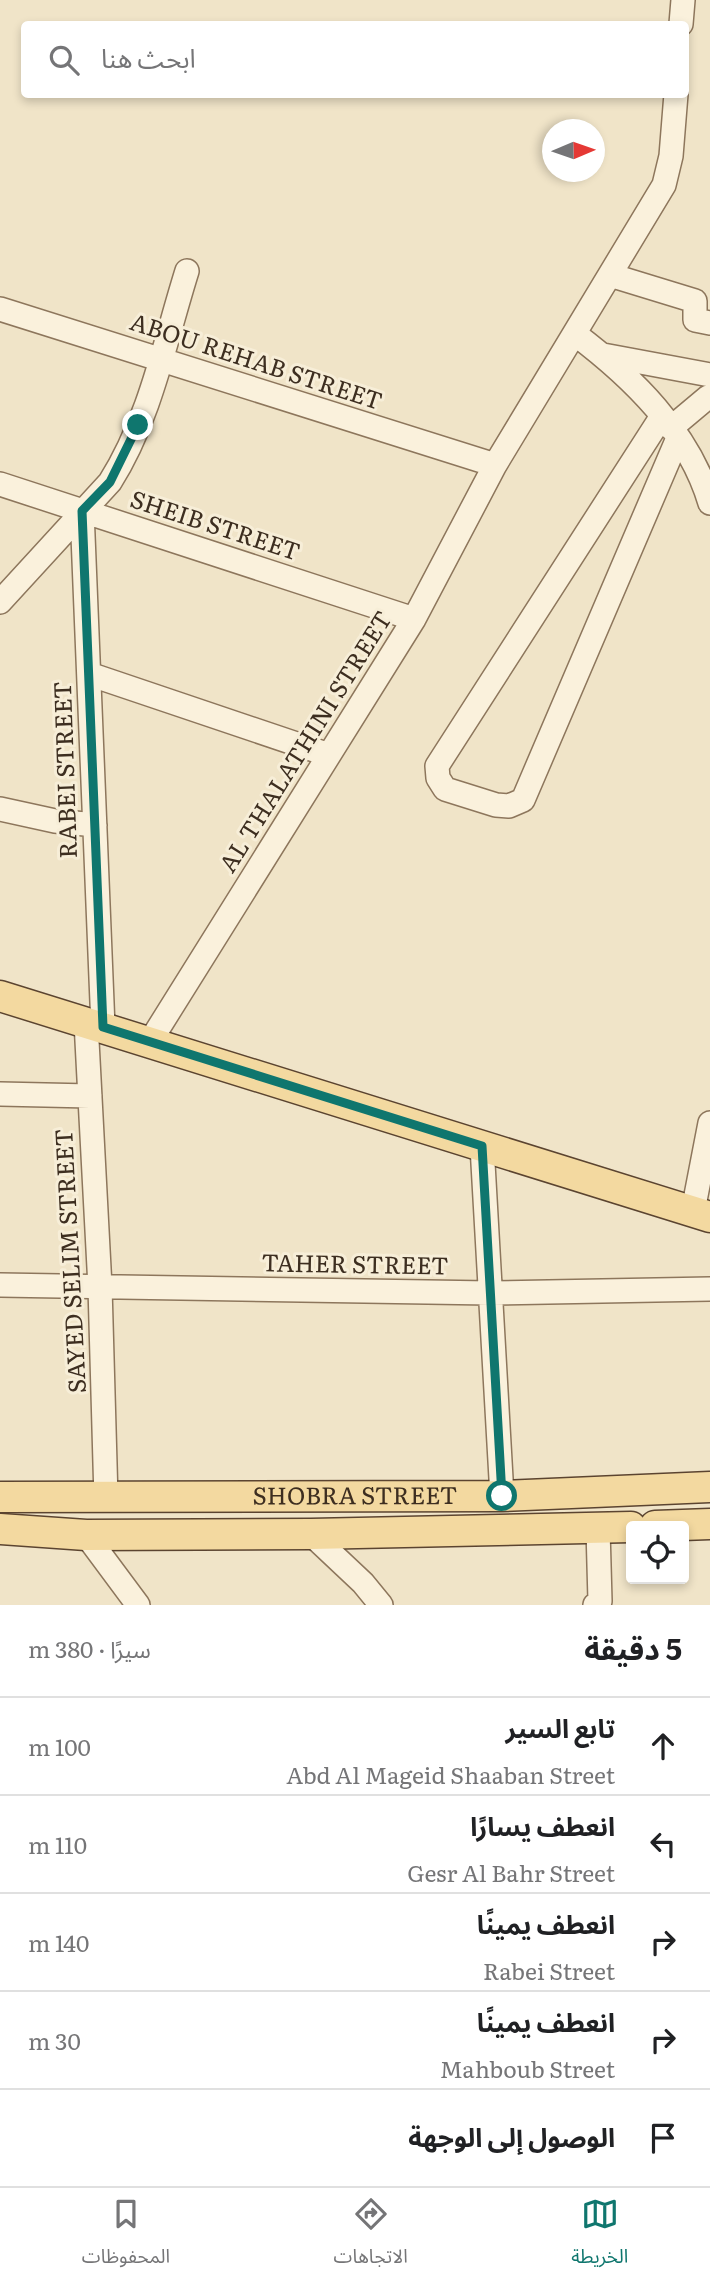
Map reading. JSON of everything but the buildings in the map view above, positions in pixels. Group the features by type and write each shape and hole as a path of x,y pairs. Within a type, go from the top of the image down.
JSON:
{"main road":[{"path":"0,996 151,1040 701,1214"},
{"name":"SHOBRA STREET","path":"0,1497 106,1499 502,1496 710,1487"},
{"path":"689,1525 710,1524"},
{"name":"SHOBRA STREET","path":"0,1529 86,1535 311,1534 626,1527"}],"street":[{"path":"681,21 683,0"},
{"name":"AL THALATHINI STREET","path":"151,1040 414,619 495,465 664,185 671,156 676,98"},
{"path":"0,602 110,482 131,445 187,271"},
{"path":"610,275 695,301 695,320 710,323"},
{"name":"ABOU REHAB STREET","path":"0,309 495,465"},
{"path":"575,334 649,399 708,488"},
{"path":"602,355 679,370 709,390 670,428 437,766 438,778 445,789 496,805 509,806 523,800 670,428"},
{"name":"SHEIB STREET","path":"0,484 414,619"},
{"name":"RABEI STREET","path":"82,511 95,825 94,1024"},
{"path":"89,674 329,755"},
{"path":"0,808 55,821 95,825"},
{"name":"SAYED SELIM STREET","path":"94,1024 90,1096 100,1287 106,1499"},
{"path":"0,1094 90,1096"},
{"path":"701,1214 710,1123"},
{"path":"482,1146 502,1496"},
{"name":"TAHER STREET","path":"0,1285 491,1293 710,1289"},
{"path":"598,1529 599,1604"},
{"path":"311,1534 363,1583 381,1605"},
{"path":"86,1535 138,1605"}],"route":[{"path":"138,425 131,445 110,482 82,511 103,1027 482,1146 502,1496"}]}
